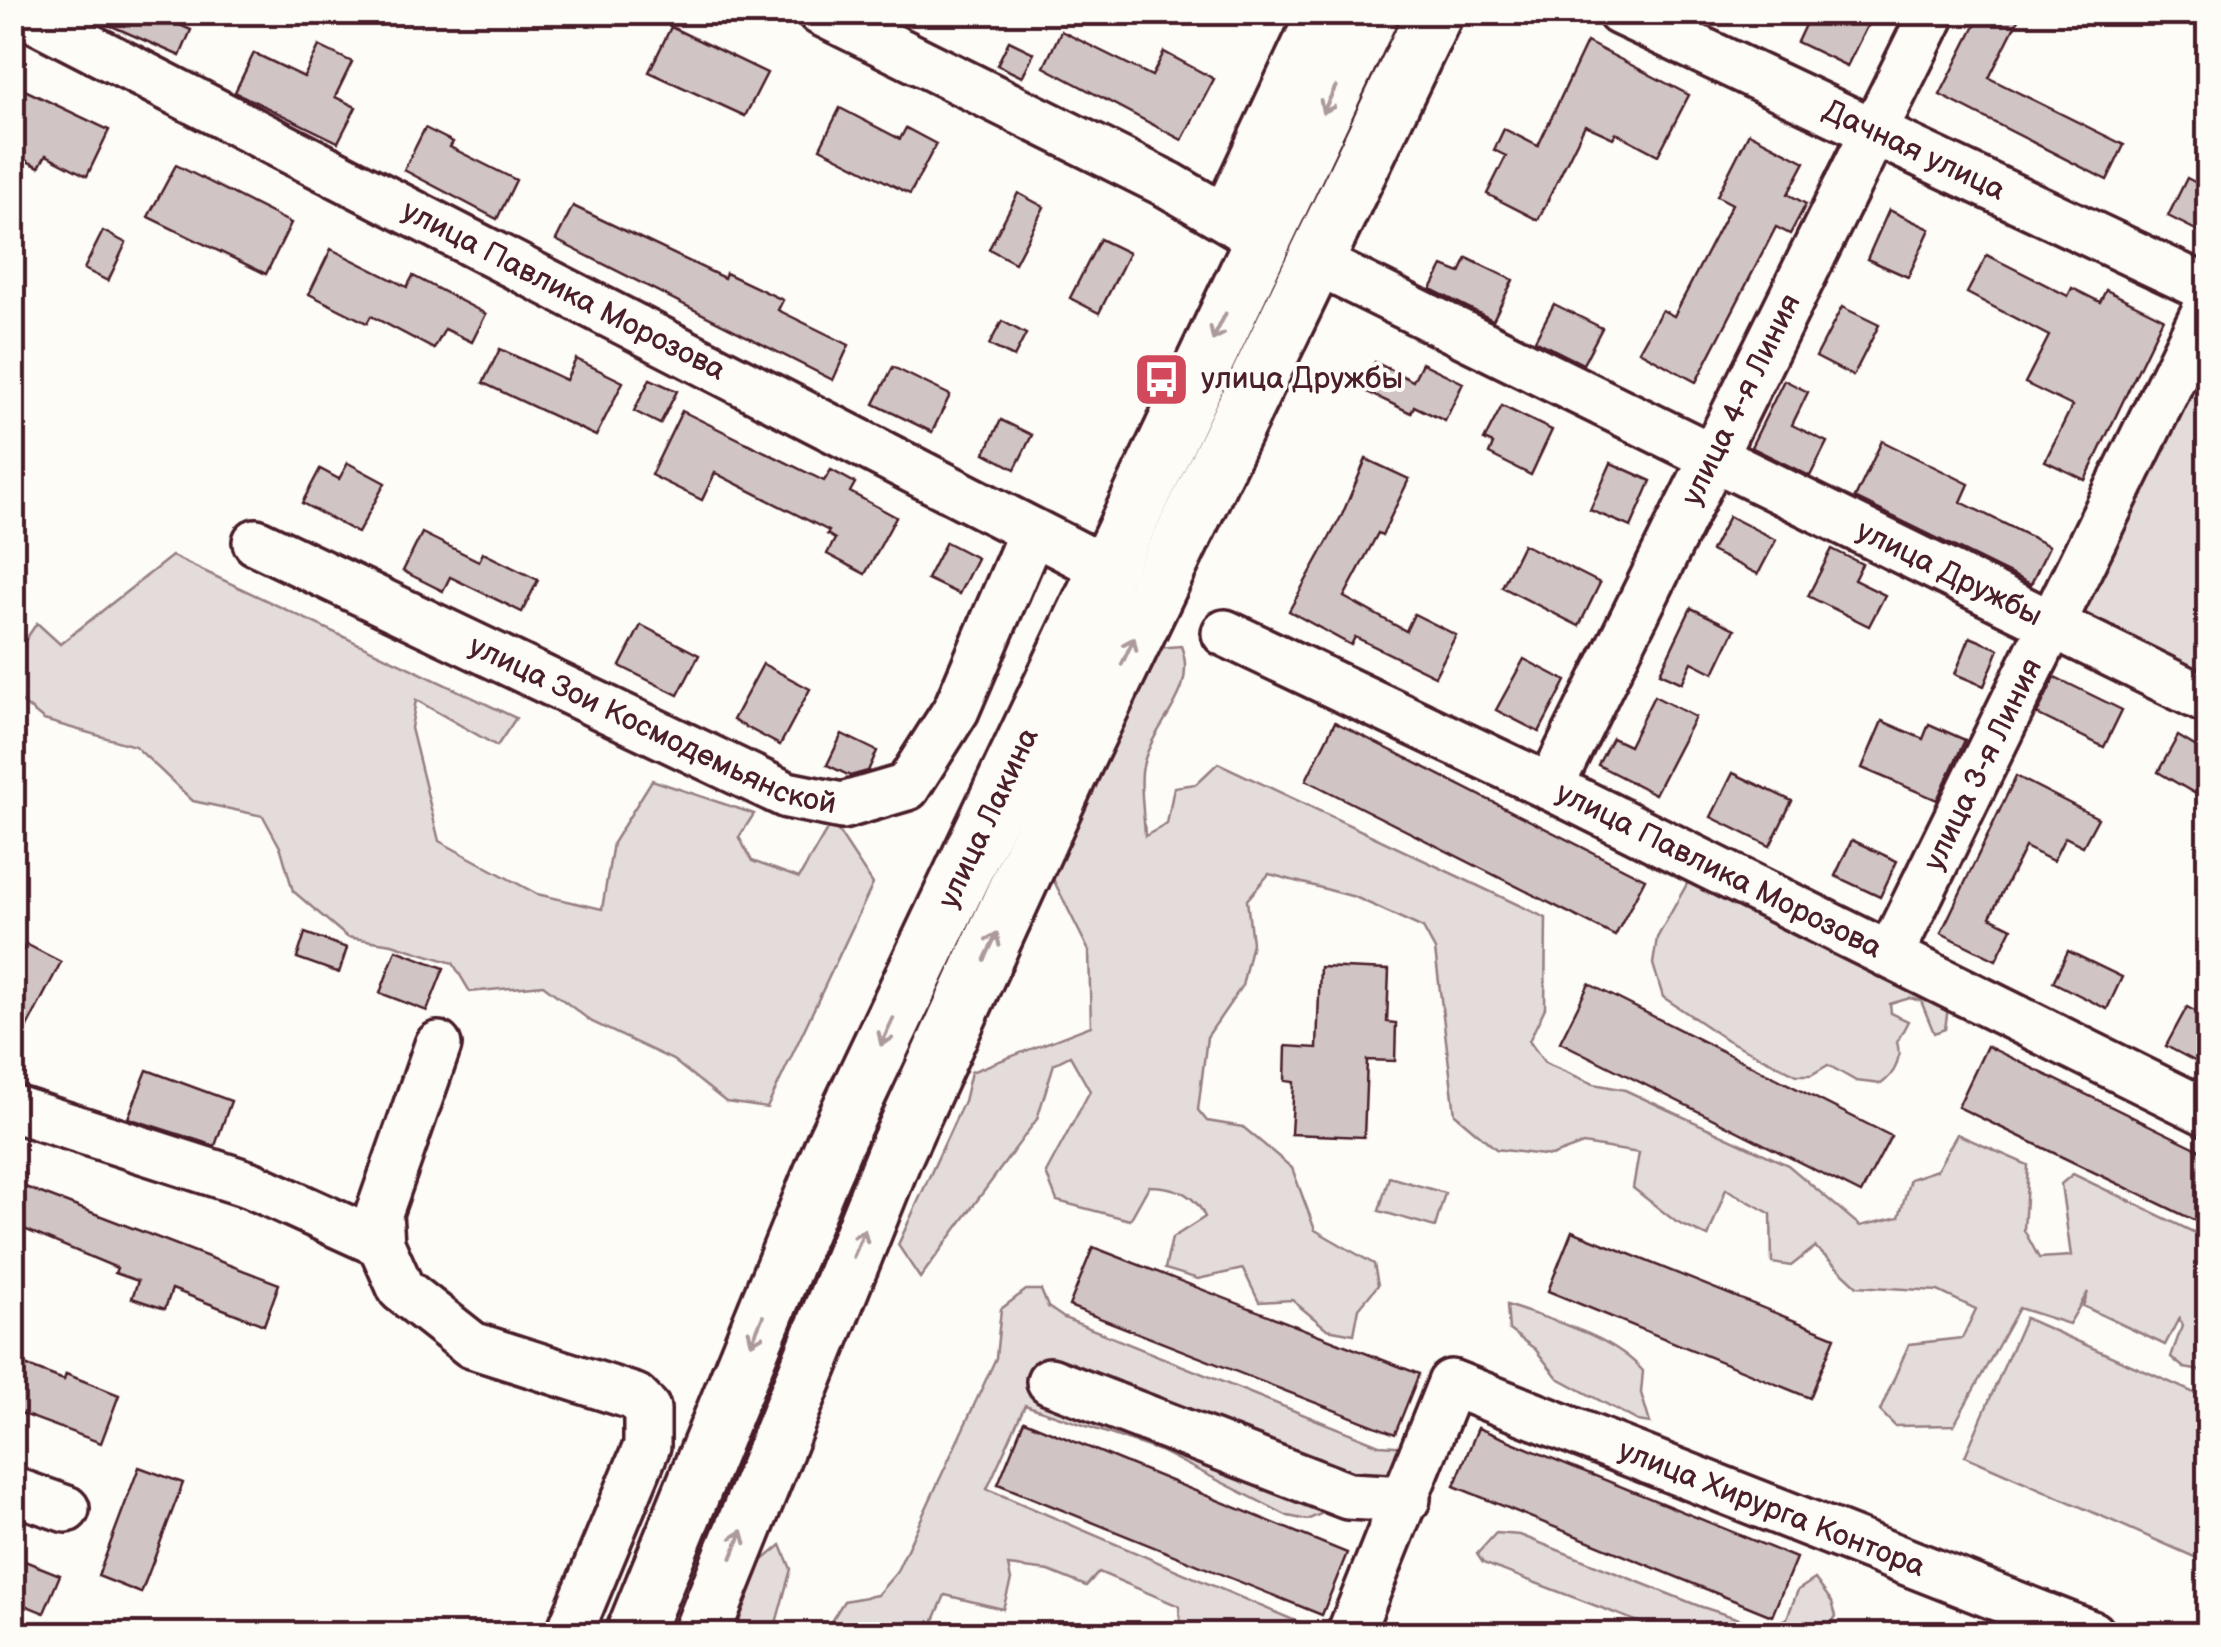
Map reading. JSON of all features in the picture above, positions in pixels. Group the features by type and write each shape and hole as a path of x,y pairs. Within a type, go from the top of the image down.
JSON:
{"highway":[{"name":"улица Лакина","path":"634,1634 835,1142 1104,568 1243,228 1371,12"},
{"name":"улица Лакина","path":"701,1634 894,1156 1435,12"}],"street":[{"name":"улица Павлика Морозова","path":"21,12 1104,568"},
{"path":"820,12 1243,228 1321,12"},
{"name":"Дачная улица","path":"1620,12 1876,129 2208,289"},
{"name":"улица 4-я Линия","path":"1550,787 1933,12"},
{"name":"улица Дружбы","path":"1314,261 2208,701"},
{"name":"улица 3-я Линия","path":"1890,956 2208,305"},
{"name":"улица Зои Космодемьянской","path":"256,542 788,794 842,806 906,787 956,710 1032,532"},
{"name":"улица Павлика Морозова","path":"1224,633 1550,787 2208,1113"},
{"path":"438,1045 379,1213 381,1244 401,1289 472,1345 635,1397 648,1409 646,1446 569,1634"},
{"path":"12,1108 251,1185 381,1244"},
{"path":"1050,1381 1348,1496 1407,1498 1350,1634"},
{"name":"улица Хирурга Контора","path":"1407,1498 1450,1383 2091,1634"},
{"path":"12,1490 66,1510"}],"shaded area":[{"path":"2208,367 2208,694 2089,635 2081,611 2189,385"},
{"path":"172,556 516,718 497,746 416,700 411,728 439,841 537,894 602,909 613,843 652,780 754,814 739,837 752,861 799,878 828,828 836,828 873,884 767,1108 726,1102 673,1060 592,1022 543,985 470,992 453,963 392,944 347,937 293,891 281,849 263,816 193,801 135,746 44,720 13,695 13,658 37,623 60,644"},
{"path":"1181,646 1184,680 1146,755 1142,772 1145,836 1167,824 1174,787 1196,784 1218,763 1546,918 1545,1008 1529,1041 1545,1063 1594,1084 1625,1090 1788,1165 1860,1226 1899,1217 1910,1179 1937,1170 1957,1134 2028,1165 2024,1230 2039,1258 2071,1256 2061,1184 2073,1174 2208,1239 2208,1372 2184,1368 2171,1357 2182,1326 2179,1318 2165,1345 2083,1306 2088,1292 2069,1324 2019,1308 1954,1425 1895,1426 1880,1411 1909,1344 1962,1338 1976,1309 1938,1291 1857,1286 1815,1247 1791,1266 1772,1263 1771,1214 1726,1189 1708,1237 1676,1222 1633,1188 1639,1153 1583,1144 1551,1156 1496,1149 1455,1114 1435,950 1423,928 1355,897 1269,874 1247,900 1252,943 1242,986 1207,1037 1198,1110 1207,1121 1243,1127 1292,1168 1315,1230 1374,1264 1378,1285 1359,1308 1354,1334 1327,1329 1292,1300 1259,1302 1243,1269 1198,1279 1165,1269 1172,1238 1205,1217 1182,1192 1149,1186 1130,1220 1057,1201 1046,1173 1090,1091 1070,1056 1054,1064 1037,1119 920,1278 898,1245 964,1101 971,1072 1091,1026 1089,951 1045,863 1086,806 1156,648"},
{"path":"1697,866 1950,993 1945,1029 1934,1033 1921,1001 1910,998 1890,1004 1891,1013 1908,1021 1897,1042 1896,1066 1881,1084 1856,1081 1828,1065 1811,1075 1797,1075 1727,1040 1663,997 1653,964 1657,938"},
{"path":"1389,1177 1445,1193 1435,1227 1379,1211"},
{"path":"1026,1290 1041,1290 1048,1307 1064,1318 1379,1445 1410,1447 1399,1480 1307,1520 1288,1516 1160,1451 1025,1405 987,1489 1326,1634 1181,1634 1179,1606 1099,1572 1086,1586 1049,1571 1008,1566 1011,1580 1003,1609 945,1595 928,1634 823,1634 844,1601 877,1595 896,1573 996,1358 1001,1309"},
{"path":"1507,1305 1580,1330 1630,1358 1643,1371 1641,1393 1650,1423 1638,1421 1558,1378 1535,1349 1509,1330"},
{"path":"2025,1318 2208,1399 2208,1563 1965,1456"},
{"path":"1496,1533 1520,1535 1699,1606 1767,1628 1787,1618 1798,1590 1815,1579 1832,1602 1836,1616 1825,1634 1670,1634 1483,1563 1477,1554"},
{"path":"781,1545 791,1569 773,1634 734,1634 762,1561"}],"building":[{"path":"80,12 151,12 191,30 180,56"},
{"path":"1811,12 1849,12 1869,22 1847,66 1797,42"},
{"path":"1982,12 2022,12 1989,78 2124,145 2107,180 1940,95"},
{"path":"671,27 767,73 745,116 649,72"},
{"path":"1061,31 1152,76 1164,52 1214,79 1182,140 1044,67"},
{"path":"1009,41 1034,53 1022,77 997,65"},
{"path":"1587,42 1689,95 1658,155 1616,133 1613,138 1585,125 1538,220 1487,194 1506,156 1494,150 1504,129 1538,146"},
{"path":"319,46 352,62 335,97 356,107 338,142 235,92 254,53 304,77"},
{"path":"12,84 109,130 87,176 46,155 39,167 12,154"},
{"path":"840,108 900,139 906,128 936,144 910,194 820,148"},
{"path":"425,128 453,142 450,147 516,180 497,219 404,170"},
{"path":"1749,133 1805,162 1788,194 1806,204 1790,234 1776,227 1696,382 1639,351 1662,310 1674,316 1732,204 1717,196"},
{"path":"176,165 291,223 266,274 148,217"},
{"path":"2187,178 2208,189 2208,236 2168,216"},
{"path":"1018,193 1044,207 1015,263 989,249"},
{"path":"573,206 724,278 726,273 783,300 778,310 849,345 833,380 556,240"},
{"path":"1889,210 1930,229 1908,277 1867,259"},
{"path":"103,231 126,243 108,281 84,269"},
{"path":"1100,239 1129,253 1099,313 1070,298"},
{"path":"331,249 407,287 413,276 486,314 472,342 445,329 434,349 371,316 367,323 309,294"},
{"path":"1987,255 2068,296 2072,288 2100,302 2106,290 2163,318 2085,480 2045,461 2072,406 2025,383 2049,336 1967,293"},
{"path":"1467,258 1513,280 1493,320 1431,289 1443,266 1460,273"},
{"path":"1554,304 1602,328 1583,364 1535,340"},
{"path":"1842,307 1879,325 1853,376 1816,357"},
{"path":"1002,321 1026,334 1014,357 989,345"},
{"path":"500,349 566,380 576,359 623,382 596,436 483,383"},
{"path":"1375,362 1413,381 1422,363 1463,383 1445,421 1414,406 1411,413 1361,389"},
{"path":"893,367 950,395 932,432 874,404"},
{"path":"650,379 677,391 660,424 634,411"},
{"path":"1784,380 1808,392 1792,425 1827,442 1810,476 1751,447"},
{"path":"1502,406 1552,430 1531,475 1489,454 1493,444 1484,440"},
{"path":"682,411 824,481 831,470 855,483 850,492 896,517 865,574 827,554 835,539 827,534 829,531 715,473 702,500 651,475"},
{"path":"1001,420 1032,435 1015,469 985,453"},
{"path":"1882,441 1969,484 1961,502 2049,546 2031,584 1855,498"},
{"path":"1366,459 1409,479 1382,535 1378,533 1344,597 1406,631 1414,614 1456,635 1435,676 1355,637 1351,645 1289,611 1342,515"},
{"path":"348,463 385,483 358,533 302,503 320,469 339,479"},
{"path":"1611,463 1651,481 1631,527 1590,510"},
{"path":"1729,516 1776,540 1758,574 1711,551"},
{"path":"422,533 479,561 483,553 538,580 522,612 450,577 443,591 403,571"},
{"path":"946,542 977,558 959,594 927,579"},
{"path":"1523,544 1600,583 1579,626 1502,587"},
{"path":"1832,549 1862,564 1854,580 1885,595 1869,626 1808,596"},
{"path":"1691,608 1735,629 1714,673 1692,662 1682,683 1660,673"},
{"path":"641,625 699,655 678,695 620,666"},
{"path":"1970,637 1999,649 1984,686 1955,674"},
{"path":"1524,659 1566,681 1539,732 1496,710"},
{"path":"763,664 810,689 780,745 733,720"},
{"path":"2055,677 2122,710 2104,747 2037,714"},
{"path":"1654,696 1695,717 1655,794 1598,765 1612,738 1629,746"},
{"path":"1882,721 1923,739 1929,724 1965,740 1937,800 1862,768"},
{"path":"1335,722 1645,879 1615,936 1306,780"},
{"path":"842,734 877,751 868,771 850,776 827,765"},
{"path":"2178,736 2208,754 2208,801 2158,772"},
{"path":"1733,773 1792,801 1770,846 1711,817"},
{"path":"2016,776 2098,818 2083,846 2065,837 2053,861 2025,847 1990,917 2012,928 1996,960 1941,933"},
{"path":"1852,840 1897,861 1880,897 1835,876"},
{"path":"305,933 347,948 339,973 297,958"},
{"path":"26,944 61,962 12,1056 12,971"},
{"path":"396,950 444,968 427,1011 380,993"},
{"path":"2068,951 2122,977 2107,1009 2053,982"},
{"path":"1320,967 1389,970 1387,1022 1396,1023 1395,1061 1367,1060 1364,1137 1291,1134 1294,1082 1285,1081 1286,1046 1317,1048"},
{"path":"1589,984 1891,1136 1861,1193 1560,1042"},
{"path":"2187,1007 2208,1018 2208,1068 2166,1046"},
{"path":"1987,1046 2208,1154 2208,1227 1958,1107"},
{"path":"147,1070 231,1101 215,1146 128,1118"},
{"path":"12,1182 279,1284 264,1325 172,1289 165,1309 132,1298 138,1281 115,1273 117,1268 12,1224"},
{"path":"1572,1231 1835,1337 1810,1398 1548,1291"},
{"path":"1093,1247 1419,1374 1395,1434 1069,1306"},
{"path":"12,1360 64,1380 66,1374 119,1395 101,1443 12,1410"},
{"path":"1024,1421 1347,1553 1322,1615 998,1484"},
{"path":"1478,1428 1796,1558 1772,1616 1454,1486"},
{"path":"139,1467 183,1483 141,1593 98,1576"},
{"path":"12,1556 60,1575 44,1613 12,1600"}],"place":[{"name":"улица Дружбы","path":"1162,379"}]}
